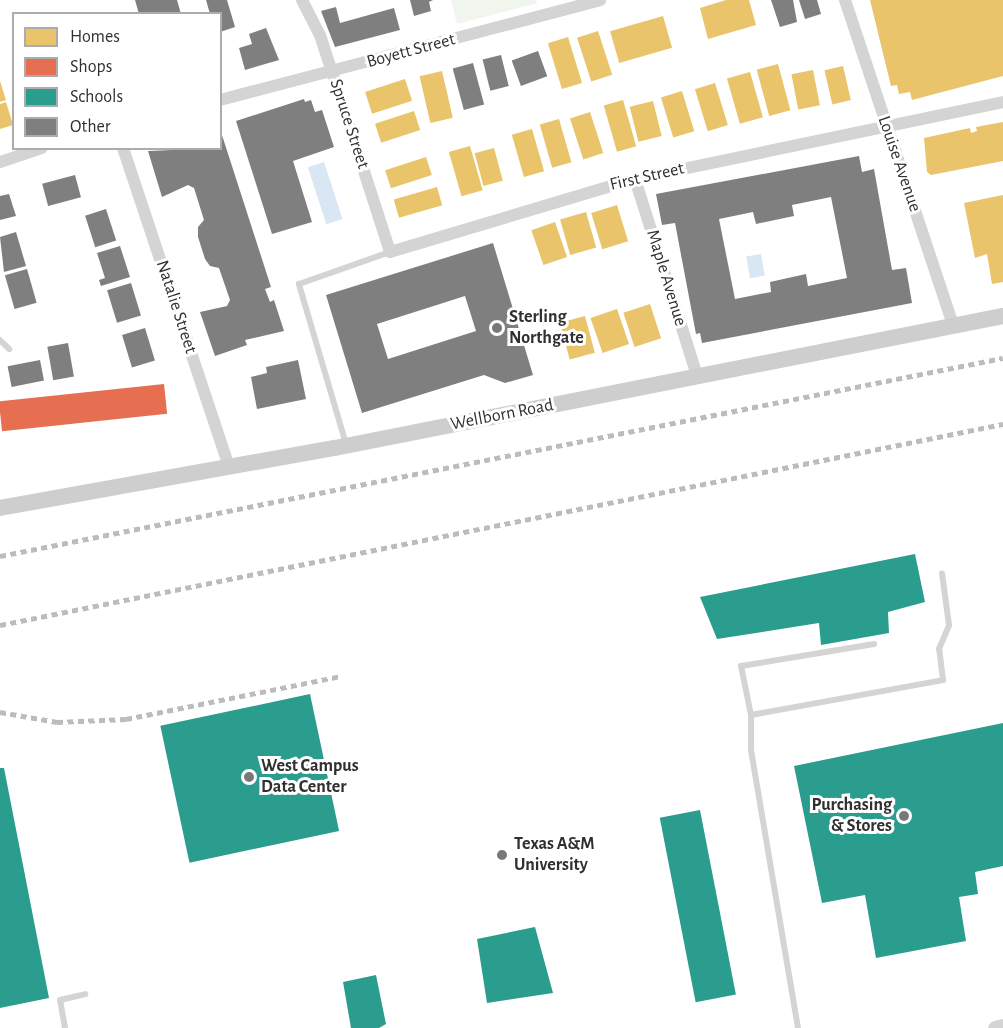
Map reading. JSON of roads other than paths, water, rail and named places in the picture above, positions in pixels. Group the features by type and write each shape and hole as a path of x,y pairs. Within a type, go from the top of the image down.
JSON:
{"main road":[{"name":"Wellborn Road","path":"0,508 347,445 1003,316"}],"street":[{"name":"Spruce Street","path":"302,0 320,35 390,252"},
{"name":"Boyett Street","path":"222,100 600,0"},
{"name":"Louise Avenue","path":"845,0 954,327"},
{"name":"First Street","path":"390,252 635,179 885,124 1003,102"},
{"path":"0,162 36,150"},
{"name":"Natalie Street","path":"124,150 229,466"},
{"name":"Maple Avenue","path":"635,179 697,376"},
{"path":"995,1028 1003,1026"}],"lane":[{"name":"First Street","path":"347,445 299,284 390,252"},
{"path":"0,340 9,350"},
{"path":"751,715 943,680 939,649 949,625 942,573"},
{"path":"798,1028 751,751 751,715 741,666 874,644"},
{"path":"65,1028 60,1000 85,994"}],"railway":[{"path":"0,556 1003,358"},
{"path":"0,625 1003,424"},
{"path":"0,712 57,722 126,719 342,676"}],"place":[{"name":"Sterling Northgate","path":"497,328"},
{"name":"West Campus Data Center","path":"249,777"},
{"name":"Purchasing & Stores","path":"904,816"},
{"name":"Texas A&M University","path":"502,855"}]}
